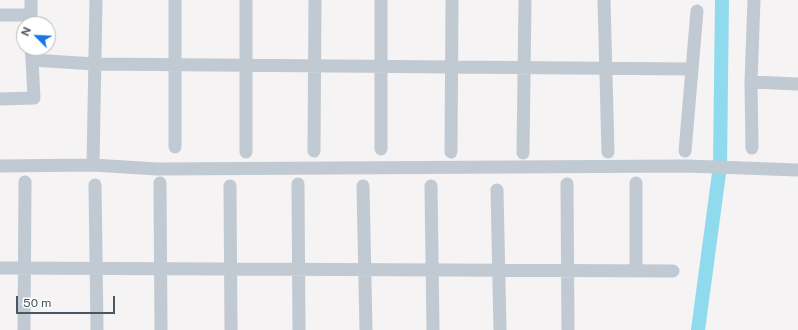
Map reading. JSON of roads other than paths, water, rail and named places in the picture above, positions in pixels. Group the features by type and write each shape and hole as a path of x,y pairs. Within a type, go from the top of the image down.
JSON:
{"street":[{"path":"31,0 31,16"},
{"path":"93,165 96,0"},
{"path":"175,0 176,147"},
{"path":"246,0 246,152"},
{"path":"314,151 315,0"},
{"path":"381,0 381,149"},
{"path":"451,152 452,0"},
{"path":"523,152 525,0"},
{"path":"604,0 608,152"},
{"path":"752,148 751,82 754,0"},
{"path":"685,152 697,11"},
{"path":"0,15 16,18"},
{"path":"0,99 34,98 32,56"},
{"path":"45,56 95,64 692,69"},
{"path":"751,82 798,84"},
{"path":"0,166 93,165 157,169 691,166 798,170"},
{"path":"24,330 25,182"},
{"path":"160,183 161,330"},
{"path":"636,183 636,270"},
{"path":"298,184 297,270 299,330"},
{"path":"567,184 568,330"},
{"path":"95,185 97,330"},
{"path":"230,186 231,330"},
{"path":"363,186 366,330"},
{"path":"431,186 433,330"},
{"path":"497,190 500,330"},
{"path":"0,268 673,271"}],"waterway":[{"path":"698,330 720,166 722,0"}]}
